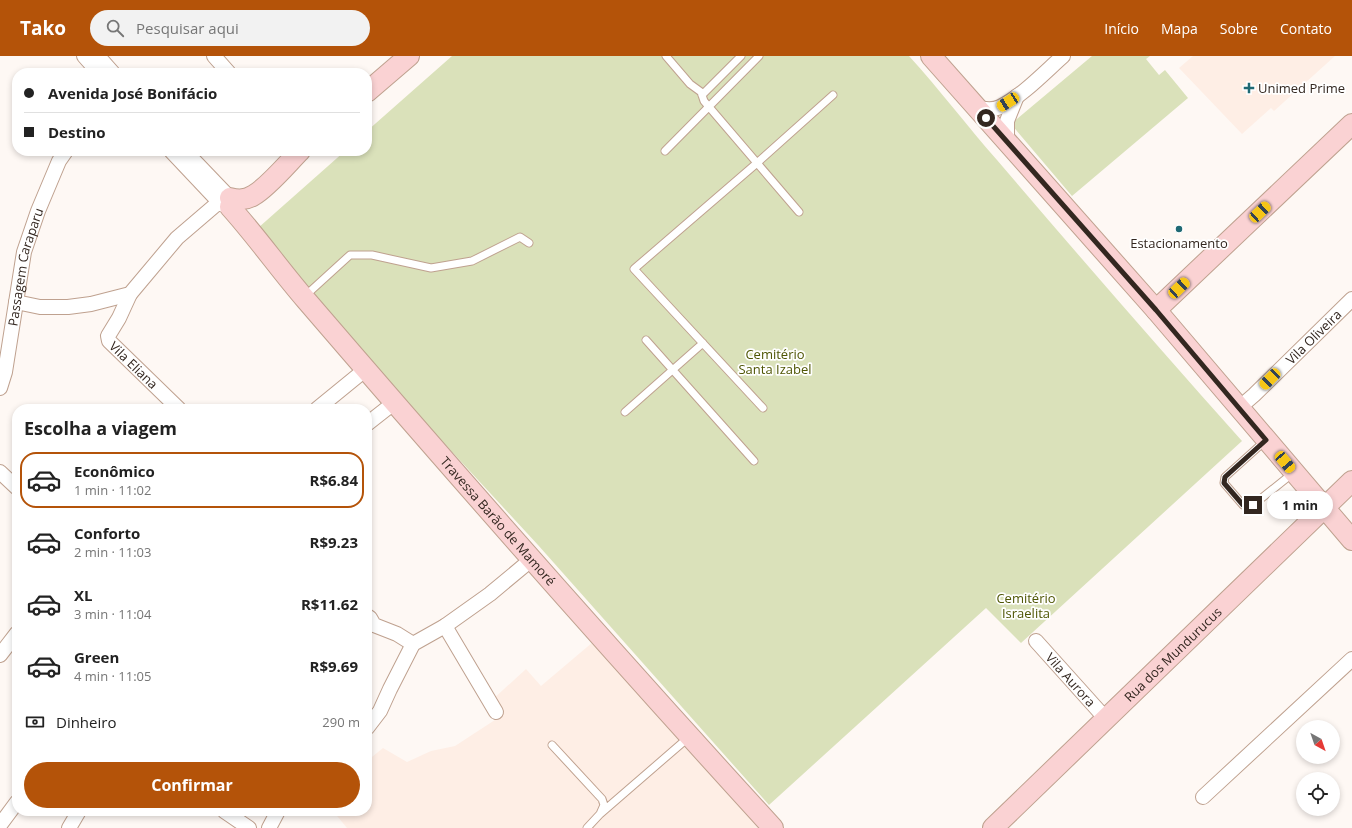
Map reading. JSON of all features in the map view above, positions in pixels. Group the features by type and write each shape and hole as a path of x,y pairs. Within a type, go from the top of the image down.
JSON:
{"street":[{"path":"84,56 95,68"},
{"path":"98,56 109,68"},
{"path":"372,88 409,56"},
{"path":"931,56 1156,310 1352,540"},
{"path":"975,107 981,109 999,108 1017,96 1063,56"},
{"path":"217,57 225,68"},
{"path":"1006,141 1007,121 1017,96"},
{"path":"1156,310 1352,124"},
{"name":"Passagem Caraparu","path":"0,388 5,372 24,252 38,211 62,156"},
{"name":"Travessa Barão de Mamoré","path":"176,156 226,202"},
{"name":"Travessa Barão de Mamoré","path":"189,156 304,298 532,559 773,828"},
{"path":"16,302 40,307 68,307 91,304 130,294 177,238 226,202 254,196 265,187 295,156"},
{"path":"252,232 253,207 265,187"},
{"name":"Vila Eliana","path":"130,294 119,318 108,336 109,341 174,404"},
{"name":"Vila Oliveira","path":"1239,408 1352,299"},
{"path":"323,404 366,369"},
{"path":"372,420 395,402"},
{"path":"0,472 12,483"},
{"name":"Rua dos Mundurucus","path":"993,828 1352,481"},
{"path":"372,721 380,711 413,644 445,626 490,594 532,559"},
{"path":"372,622 374,625 397,634 413,644"},
{"path":"445,626 496,712"},
{"name":"Vila Aurora","path":"1036,641 1106,719"},
{"path":"0,655 12,642"},
{"path":"1203,797 1352,660"},
{"path":"0,824 12,808"},
{"path":"69,828 76,816"},
{"path":"231,816 249,828"},
{"path":"269,828 275,816"}],"lane":[{"path":"666,56 690,84 701,92 704,101 799,212"},
{"path":"702,95 741,56"},
{"path":"665,151 759,56"},
{"path":"763,408 634,269 833,95"},
{"path":"304,298 350,255 372,256 431,268 472,261 520,237 529,243"},
{"path":"646,340 754,461"},
{"path":"625,412 703,343"},
{"path":"1266,440 1225,477 1224,483 1243,505 1253,505 1294,472"},
{"path":"587,828 600,814 690,737"},
{"path":"552,745 602,799 604,804 600,814"}],"shaded area":[{"name":"Unimed Prime","path":"1193,56 1335,56 1274,111 1271,108 1242,134 1179,68"},
{"path":"593,642 760,828 347,828 337,816 372,816 372,757 383,748 407,762 431,751 455,746 501,716 492,700 526,669 541,686"}],"green space":[{"name":"Cemitério Santa Izabel","path":"452,56 909,56 1088,266 1242,441 1021,643 986,608 769,805 538,545 372,365 258,228 339,156 372,156 372,127"},
{"path":"1092,56 1150,56 1146,59 1159,75 1165,70 1188,98 1072,196 1011,124"}],"place":[{"name":"Unimed Prime","path":"1249,88"},
{"name":"Estacionamento","path":"1179,229"}],"route":[{"path":"986,118 1156,310 1266,440 1225,477 1224,481 1224,483 1243,505 1253,505"}],"park label":[{"name":"Cemitério Israelita","path":"1026,606"}]}
